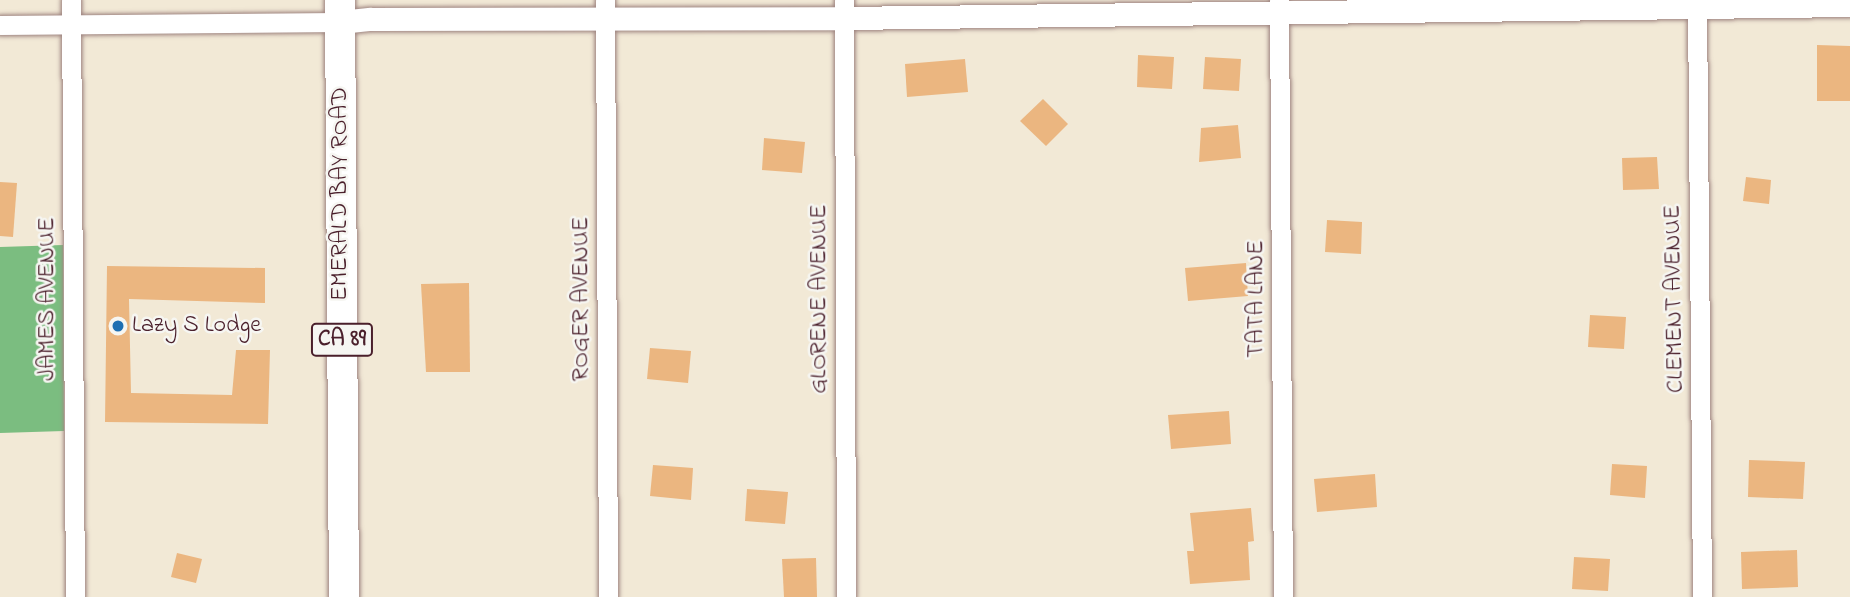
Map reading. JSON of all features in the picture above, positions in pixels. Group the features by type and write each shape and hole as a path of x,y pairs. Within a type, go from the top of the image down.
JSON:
{"main road":[{"name":"EMERALD BAY ROAD","path":"340,11 344,597"}],"street":[{"name":"JAMES AVENUE","path":"71,0 75,597"},
{"path":"0,25 71,25 340,11 371,19 605,10 1697,3 1850,5"},
{"name":"CLEMENT AVENUE","path":"1697,3 1702,597"},
{"name":"TATA LANE","path":"1280,6 1283,597"},
{"name":"GLORENE AVENUE","path":"844,9 846,597"},
{"name":"ROGER AVENUE","path":"605,10 608,597"}],"green space":[{"path":"63,245 64,431 0,433 0,247"}],"building":[{"path":"1817,45 1850,46 1850,101 1817,101"},
{"path":"1138,55 1174,57 1172,89 1137,87"},
{"path":"1205,57 1241,59 1239,91 1203,89"},
{"path":"965,59 968,92 907,97 905,64"},
{"path":"1043,99 1068,124 1046,146 1020,121"},
{"path":"1238,125 1241,158 1199,162 1201,128"},
{"path":"764,138 805,142 802,173 762,170"},
{"path":"1657,157 1659,189 1623,190 1622,158"},
{"path":"1746,177 1771,180 1769,204 1743,201"},
{"path":"0,182 17,183 13,237 0,236"},
{"path":"1327,220 1362,222 1361,254 1325,252"},
{"path":"1246,263 1248,296 1188,301 1185,268"},
{"name":"Lazy S Lodge","path":"107,266 265,268 265,303 129,299 131,393 232,395 236,350 270,350 268,424 105,422"},
{"path":"469,283 470,372 426,372 421,284"},
{"path":"1590,315 1626,317 1624,349 1588,347"},
{"path":"650,348 691,351 688,383 647,379"},
{"path":"1229,411 1231,444 1171,449 1168,415"},
{"path":"1749,460 1805,462 1803,499 1748,497"},
{"path":"1612,464 1647,466 1645,498 1610,495"},
{"path":"653,465 693,468 691,500 650,496"},
{"path":"1375,474 1377,507 1317,512 1314,479"},
{"path":"747,489 788,492 785,524 745,521"},
{"path":"1251,508 1254,541 1248,542 1250,580 1190,584 1187,551 1194,551 1190,513"},
{"path":"1797,550 1798,587 1742,589 1741,552"},
{"path":"177,553 202,559 196,583 171,577"},
{"path":"1574,557 1610,559 1608,591 1572,589"},
{"path":"816,558 817,597 784,597 782,559"}],"place":[{"name":"Lazy S Lodge","path":"118,326"}]}
